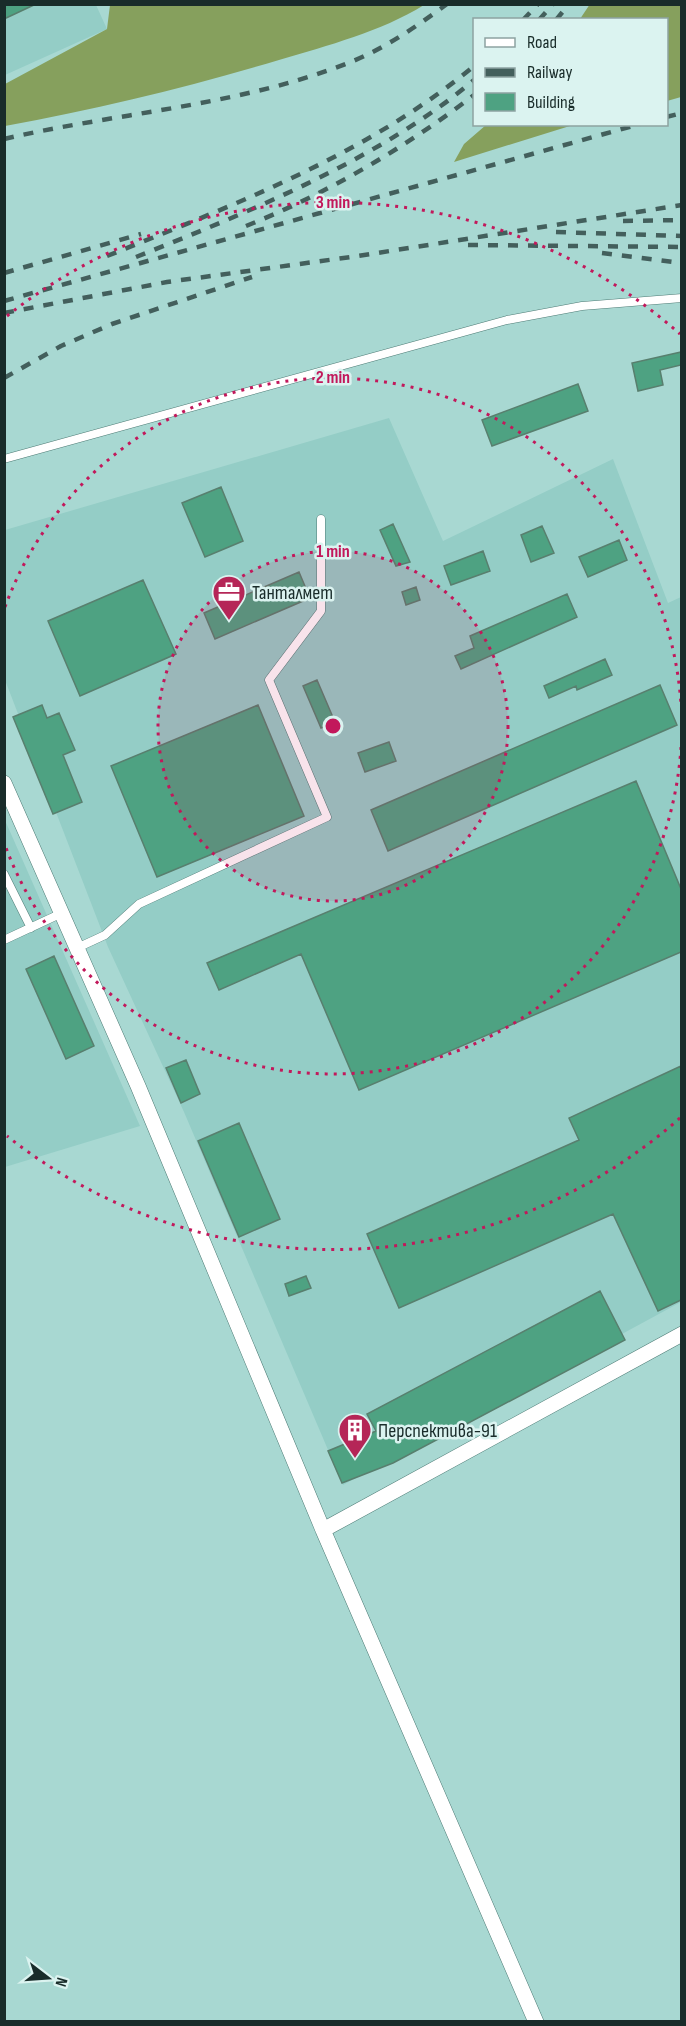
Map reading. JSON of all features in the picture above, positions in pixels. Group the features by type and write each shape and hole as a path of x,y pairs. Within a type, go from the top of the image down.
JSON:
{"street":[{"path":"4,783 138,1086 323,1530 536,2022"},
{"path":"323,1530 681,1334"}],"lane":[{"path":"4,459 507,320 582,306 681,298"},
{"path":"77,948 105,935 140,904 327,817 269,680 321,611 321,519"},
{"path":"4,874 31,928"},
{"path":"4,940 62,913"}],"shaded area":[{"path":"4,5 96,5 107,29 5,75"},
{"path":"389,418 443,541 613,459 668,603 681,597 681,1302 343,1485 184,1112 108,947 5,680 5,530"},
{"path":"4,818 140,1126 5,1167 4,1167"}],"green space":[{"path":"110,4 424,5 390,23 354,37 245,70 109,105 5,126 5,84 107,29"},
{"path":"590,4 681,5 681,97 668,101 668,18 581,18"},
{"path":"485,126 570,126 454,162 464,144"}],"building":[{"path":"4,4 36,4 4,19"},
{"path":"681,352 681,365 660,370 663,385 638,391 632,363"},
{"path":"578,384 588,411 492,446 482,420"},
{"path":"221,487 243,541 205,557 182,503"},
{"path":"393,524 410,562 396,566 380,530"},
{"path":"542,526 554,553 531,562 521,535"},
{"path":"619,540 627,560 588,577 579,557"},
{"path":"483,551 490,571 451,585 444,566"},
{"path":"299,572 310,598 215,639 204,613"},
{"path":"143,580 176,654 80,696 48,621"},
{"path":"416,587 420,600 406,605 402,592"},
{"path":"567,594 577,617 461,669 455,656 474,648 470,636"},
{"path":"605,659 612,675 577,690 576,686 549,698 544,686"},
{"path":"317,680 335,722 321,728 303,686"},
{"path":"660,685 677,725 388,851 371,810"},
{"path":"42,705 47,718 59,713 75,750 63,755 82,802 53,814 13,717"},
{"path":"258,705 304,816 157,877 111,766"},
{"path":"389,742 396,761 365,772 358,753"},
{"path":"636,781 681,889 681,952 359,1090 301,954 219,990 207,963"},
{"path":"54,956 94,1046 66,1059 26,969"},
{"path":"186,1060 200,1094 181,1103 166,1068"},
{"path":"681,1066 681,1300 658,1311 613,1214 399,1308 367,1234 579,1140 569,1118"},
{"path":"239,1123 280,1219 239,1237 198,1141"},
{"path":"306,1276 311,1288 289,1296 285,1284"},
{"path":"600,1291 625,1340 393,1463 342,1483 328,1451 376,1431 367,1414"}],"railway":[{"path":"4,139 224,98 311,76 353,61 390,43 447,4"},
{"path":"525,18 538,4"},
{"path":"541,18 553,4"},
{"path":"558,18 569,4"},
{"path":"107,256 251,197 345,151 390,126 473,67"},
{"path":"136,257 313,181 398,134 438,108 473,81"},
{"path":"246,226 306,199 364,168 421,133 473,96"},
{"path":"668,116 682,113"},
{"path":"4,301 633,126"},
{"path":"4,313 167,282 358,256 682,205"},
{"path":"623,221 682,220"},
{"path":"556,232 682,236"},
{"path":"4,273 141,234"},
{"path":"468,245 682,247"},
{"path":"602,253 682,263"},
{"path":"4,378 61,346 112,324 252,277"}],"place":[{"name":"Танталмет","path":"229,621"},
{"name":"Перспектива-91","path":"355,1459"}]}
